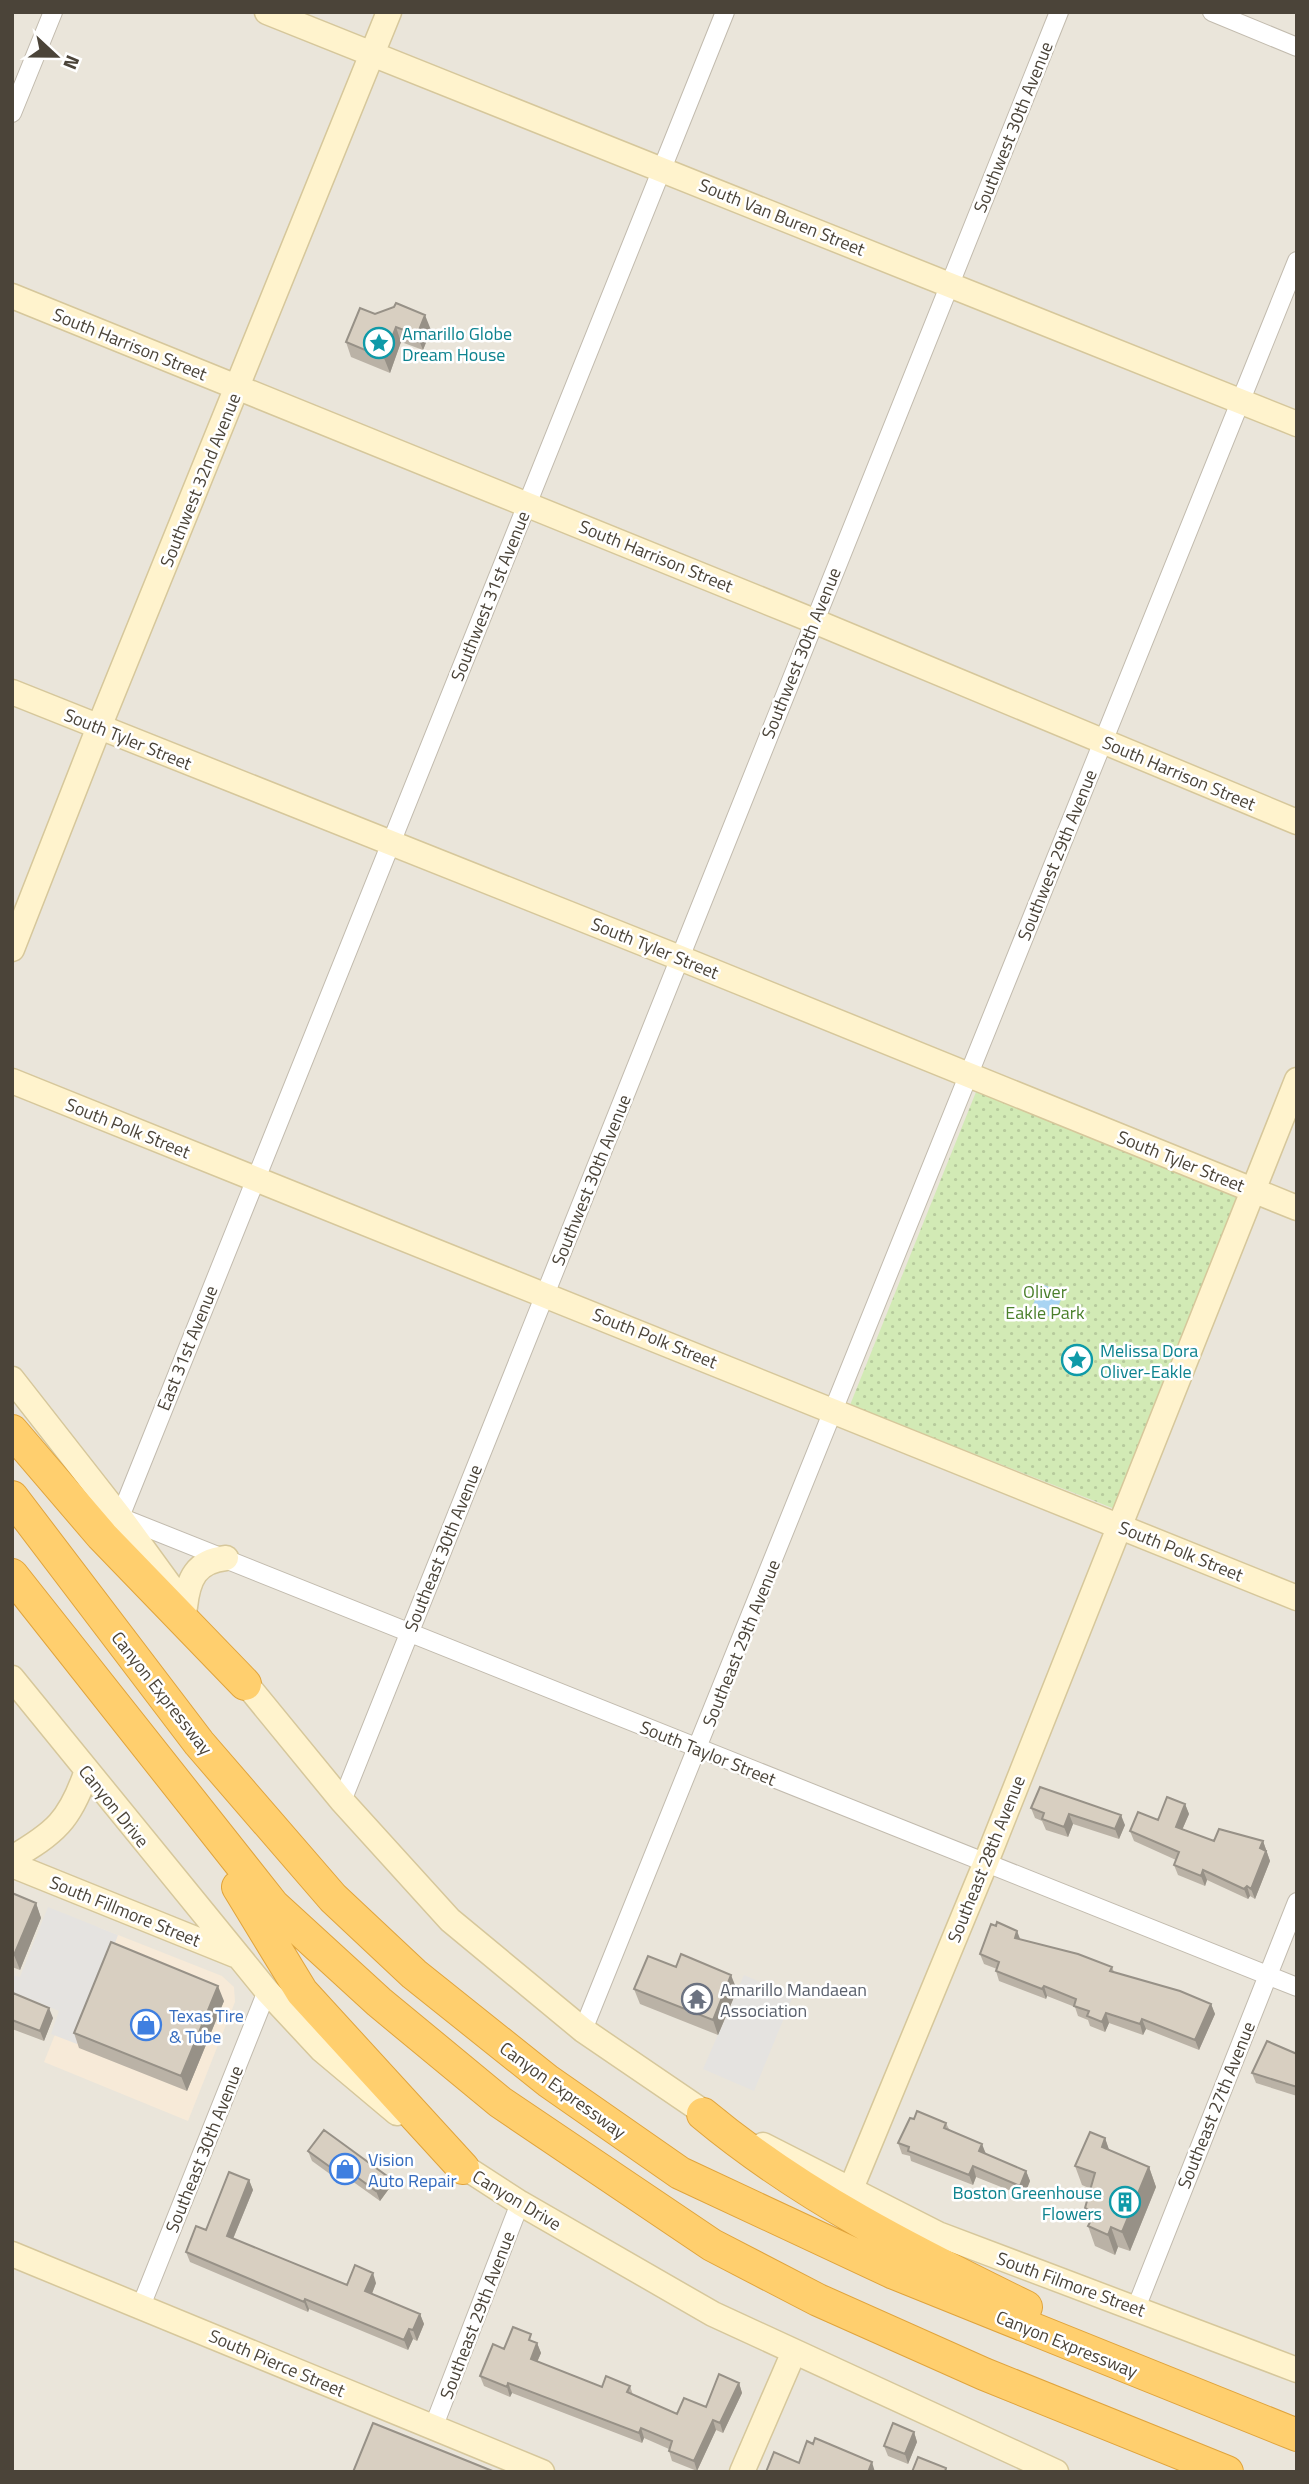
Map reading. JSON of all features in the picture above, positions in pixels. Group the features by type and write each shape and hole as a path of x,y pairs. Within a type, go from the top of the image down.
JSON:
{"highway":[{"path":"12,1431 102,1536 245,1684"},
{"name":"Canyon Expressway","path":"12,1497 200,1743 333,1898 414,1974 518,2059 680,2173 894,2273 1297,2435"},
{"path":"12,1575 273,1905 379,2002 500,2102 690,2230 818,2300 984,2374 1213,2466"},
{"path":"170,1775 302,1992 463,2168"},
{"path":"704,2114 748,2152 833,2205 946,2268 1027,2307 1075,2348"}],"main road":[{"name":"South Van Buren Street","path":"267,12 1297,424"},
{"name":"Southwest 32nd Avenue","path":"12,949 99,727 389,12"},
{"name":"South Harrison Street","path":"12,296 814,621 1297,822"},
{"name":"South Tyler Street","path":"12,692 1297,1208"},
{"name":"South Polk Street","path":"12,1080 254,1180 835,1410 1297,1598"},
{"name":"Southeast 28th Avenue","path":"850,2191 986,1863 1297,1080"},
{"path":"12,1379 121,1517 185,1607 245,1684 342,1801 450,1920 583,2030 704,2114 850,2191"},
{"path":"185,1607 190,1577 211,1559 226,1558"},
{"name":"Canyon Drive","path":"12,1678 86,1773 267,1991 322,2050 463,2168 713,2314 793,2354 1056,2472"},
{"path":"12,1858 39,1842 66,1818 86,1773"},
{"name":"South Fillmore Street","path":"12,1865 239,1956"},
{"name":"South Filmore Street","path":"850,2191 938,2234 1297,2370"},
{"name":"South Pierce Street","path":"12,2254 542,2472"},
{"path":"742,2472 793,2354"}],"street":[{"path":"12,113 53,12"},
{"name":"Southwest 31st Avenue","path":"254,1180 725,12"},
{"name":"Southwest 30th Avenue","path":"545,1295 1059,12"},
{"path":"1212,12 1297,47"},
{"name":"Southwest 29th Avenue","path":"835,1410 1297,261"},
{"name":"East 31st Avenue","path":"121,1517 254,1180"},
{"name":"Southeast 30th Avenue","path":"342,1801 545,1295"},
{"name":"Southeast 29th Avenue","path":"583,2030 835,1410"},
{"name":"South Taylor Street","path":"121,1517 408,1634 1297,1987"},
{"name":"Southeast 27th Avenue","path":"1136,2308 1297,1902"},
{"name":"Southeast 30th Avenue","path":"141,2306 267,1991"},
{"name":"Southeast 29th Avenue","path":"433,2428 520,2203"}],"shaded area":[{"path":"12,12 1297,12 1297,2472 12,2472"},
{"path":"48,1907 118,1935 110,1956 113,1959 77,2044 51,2034 59,2011 18,1994 12,2008 12,1975 20,1977"},
{"path":"98,1927 222,1976 234,1987 235,2002 188,2121 44,2062"},
{"path":"744,1975 793,1996 754,2091 703,2069"}],"green space":[{"name":"Oliver Eakle Park","path":"976,1092 1240,1198 1115,1509 850,1405"}],"water":[{"path":"1042,1284 1064,1293 1053,1318 1031,1309"}],"building":[{"path":"396,303 425,315 417,335 396,327 384,358 346,342 360,308 375,314 394,307"},
{"path":"1040,1787 1121,1815 1115,1829 1069,1814 1064,1827 1042,1819 1044,1813 1031,1808"},
{"path":"1167,1797 1185,1804 1176,1827 1214,1841 1219,1829 1263,1841 1260,1848 1266,1851 1251,1889 1247,1886 1244,1889 1203,1870 1201,1876 1174,1865 1179,1852 1130,1831 1138,1812 1158,1820"},
{"path":"12,1893 36,1903 14,1955 12,1954"},
{"path":"997,1922 1017,1931 1015,1938 1078,1954 1112,1967 1110,1971 1180,1991 1211,2004 1195,2040 1142,2019 1140,2024 1106,2013 1102,2022 1087,2016 1089,2011 1074,2006 1076,1999 996,1971 999,1962 980,1954 991,1924 996,1926"},
{"path":"111,1942 218,1986 181,2076 74,2033"},
{"path":"681,1954 731,1975 713,2020 634,1989 648,1956 676,1967"},
{"path":"13,1993 49,2008 40,2031 12,2020"},
{"path":"1267,2041 1297,2054 1297,2087 1252,2073"},
{"path":"917,2111 946,2123 944,2128 982,2144 979,2151 1026,2171 1020,2186 973,2166 969,2175 908,2151 909,2147 898,2143 910,2118 914,2119"},
{"name":"Vision Auto Repair","path":"324,2130 387,2176 376,2191 342,2166 337,2172 308,2151"},
{"name":"Boston Greenhouse Flowers","path":"1090,2132 1105,2138 1102,2147 1149,2167 1122,2232 1111,2227 1108,2235 1088,2226 1095,2213 1085,2208 1095,2173 1075,2166"},
{"path":"229,2172 249,2180 227,2236 347,2285 355,2265 373,2273 365,2291 420,2314 413,2330 409,2329 404,2340 305,2299 304,2302 186,2252 196,2226 206,2230"},
{"path":"513,2327 531,2334 529,2340 537,2343 531,2359 602,2387 606,2376 630,2386 627,2392 677,2414 684,2398 706,2407 719,2374 739,2383 720,2423 713,2420 694,2461 669,2451 672,2441 641,2428 639,2433 508,2383 507,2387 480,2376 493,2344 504,2349"},
{"path":"373,2423 495,2472 353,2472"},
{"path":"893,2423 914,2432 905,2454 884,2446"},
{"path":"815,2438 872,2462 868,2472 766,2472 774,2452 799,2463 807,2441 813,2444"},
{"path":"918,2457 946,2468 945,2472 912,2472"}],"place":[{"name":"Amarillo Globe Dream House","path":"379,343"},
{"name":"Melissa Dora Oliver-Eakle","path":"1077,1360"},
{"name":"Amarillo Mandaean Association","path":"697,1999"},
{"name":"Texas Tire & Tube","path":"146,2025"},
{"name":"Vision Auto Repair","path":"345,2169"},
{"name":"Boston Greenhouse Flowers","path":"1125,2202"}]}
